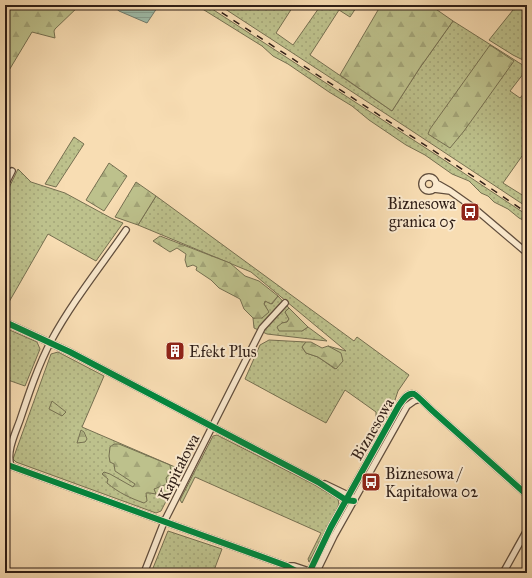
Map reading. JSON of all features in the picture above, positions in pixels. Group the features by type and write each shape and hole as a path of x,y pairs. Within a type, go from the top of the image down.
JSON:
{"street":[{"path":"5,185 12,171"},
{"path":"450,191 434,189 430,191 426,190 423,186 423,181 425,178 430,176 434,178 436,182 450,191 474,208 527,253"},
{"path":"434,189 436,182"},
{"path":"126,230 69,311 50,342 34,379 17,428 10,451 8,465 287,566 300,573"},
{"name":"Kapitałowa","path":"144,573 164,522 260,331 285,303"},
{"path":"5,322 50,342 318,482 330,486 354,501"},
{"name":"Biznesowa","path":"312,573 322,544 402,400 411,394 416,395 527,495"},
{"name":"Biznesowa","path":"312,573 407,406 420,399"},
{"path":"502,573 527,530"},
{"path":"287,566 294,566 312,573"}],"green space":[{"path":"5,5 80,5 55,29 55,38 32,32 5,77"},
{"path":"196,5 206,5 438,156 527,215 527,222 481,193 469,181 452,174 425,155 406,145 369,120 352,106 288,64 273,56 262,46"},
{"path":"219,5 294,5 276,33 293,45 321,5 358,5 350,17 339,10 310,55 392,111 419,69 453,21 521,64 527,69 510,91 520,98 525,92 527,93 527,149 503,183 527,198 527,207 406,127"},
{"path":"381,5 430,5 453,21 419,69 392,111 340,75"},
{"path":"517,5 527,5 527,62 489,40"},
{"path":"490,45 514,61 464,131 450,148 428,134 430,129"},
{"path":"74,137 84,144 56,187 45,184"},
{"path":"109,163 127,176 104,211 86,200"},
{"path":"18,169 31,182 65,193 123,223 96,261 48,234 5,309 5,196"},
{"path":"136,182 156,196 138,225 115,217"},
{"path":"156,196 354,341 357,337 409,375 398,391 393,406 376,434 376,412 345,390 326,423 245,379 260,345 269,340 306,342 302,347 306,353 318,357 335,369 340,353 328,346 346,351 251,272 138,225"},
{"path":"160,236 230,263 245,276 259,281 278,296 271,304 265,301 264,304 269,312 262,318 253,318 244,309 240,299 219,288 211,280 196,270 197,267 193,265 187,267 185,260 186,254 177,248 170,252 153,241"},
{"path":"278,296 289,308 285,312 289,319 287,322 282,323 302,331 308,327 327,341 267,334 254,328 253,318 262,317 268,312 264,304 266,301 272,304"},
{"path":"289,308 308,327 302,331 279,331 277,327 282,323 287,322 289,319 285,312"},
{"path":"5,328 37,342 40,349 25,386 5,379"},
{"path":"306,342 311,342 322,348 328,346 341,353 343,361 336,369 318,357 306,353 302,347"},
{"path":"58,352 104,376 82,427 182,470 161,511 156,513 16,462 13,459 51,354"},
{"path":"413,397 406,403 382,444 381,443 404,401"},
{"path":"52,401 66,412 62,416 49,409"},
{"path":"81,430 84,432 87,439 85,442 77,443"},
{"path":"217,435 313,484 338,499 339,505 309,562 308,559 321,533 195,477 182,503 180,500 213,436"},
{"path":"114,444 119,444 170,465 171,472 166,478 167,484 154,489 156,494 146,493 147,501 144,503 111,487 107,483 108,479 102,474 104,472 133,487 135,484 115,471 114,464 110,462 110,447"},
{"path":"378,449 379,450 353,494"},
{"path":"343,510 345,511 315,568 316,563"},
{"path":"168,531 222,549 213,573 151,573"}],"shaded area":[{"path":"112,5 159,5 147,23 119,11"}],"railway":[{"path":"210,5 527,213"}],"cycle path":[{"path":"5,322 70,352 318,482 346,500 354,501"},
{"path":"309,573 331,527 398,407 409,394 414,394 418,397 527,495"},
{"path":"5,464 287,566 300,573"}],"place":[{"name":"Biznesowa granica 05","path":"470,212"},
{"name":"Efekt Plus","path":"175,351"},
{"name":"Biznesowa / Kapitałowa 02","path":"371,482"}]}
